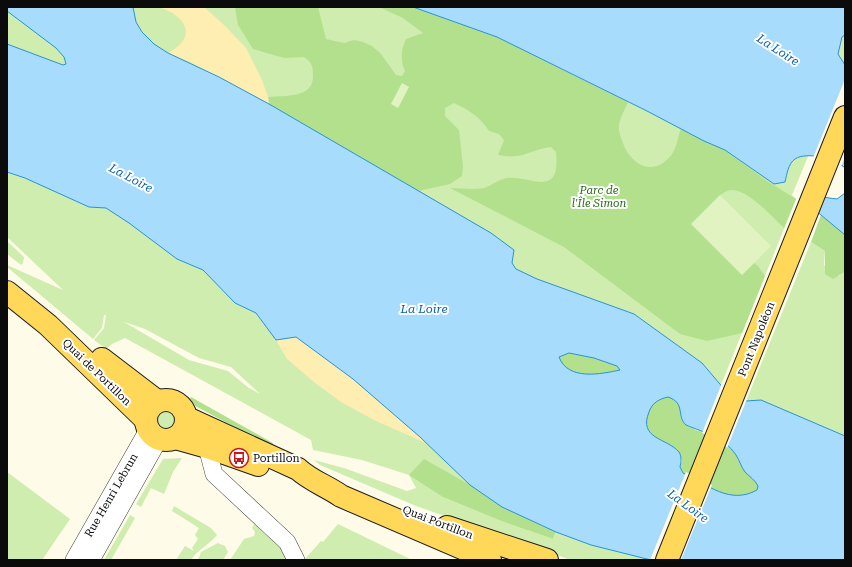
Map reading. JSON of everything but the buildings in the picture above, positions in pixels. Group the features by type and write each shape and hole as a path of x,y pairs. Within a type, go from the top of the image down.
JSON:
{"main road":[{"name":"Pont Napoléon","path":"666,560 845,118"},
{"name":"Quai de Portillon","path":"7,292 48,325 157,432 207,447 292,477 303,474"},
{"name":"Quai de Portillon","path":"48,325 87,347 157,401"},
{"path":"170,399 181,406 187,418 184,430 157,432 149,408 157,401 170,399"},
{"name":"Quai de Portillon","path":"187,418 303,474 341,496 490,560"},
{"name":"Quai Portillon","path":"331,489 347,485 451,529 547,560"}],"street":[{"name":"Rue Henri Lebrun","path":"74,560 157,432"},
{"name":"Rue Henri Lebrun","path":"92,560 157,432"},
{"path":"207,447 214,474 287,542 296,560"}],"green space":[{"path":"7,7 413,7 419,10 845,7 845,68 792,195 796,199 721,385 702,363 634,314 572,292 714,387 638,556 647,558 647,560 571,560 416,506 320,465 314,460 344,468 407,491 416,488 409,475 362,460 313,450 311,440 125,338 112,344 106,349 94,340 104,328 106,315 104,315 102,328 93,339 7,267 7,265 63,290 7,237","holes":["528,53 649,92 684,129","124,322 145,329 199,358 231,367 260,394 249,388 228,371 189,360","443,497 556,533 553,539 501,521"]},
{"name":"Parc de l'Île Simon","path":"235,7 318,7 326,39 344,43 354,40 372,46 381,54 396,75 402,76 405,71 402,63 402,51 406,39 423,33 403,18 379,7 413,7 497,37 628,102 620,119 620,136 628,154 639,164 652,167 666,161 674,151 681,128 704,141 725,150 767,181 796,199 784,228 760,205 745,194 731,190 720,195 742,275 754,263 765,276 742,333 707,341 680,334 564,247 450,188 484,188 507,178 542,182 549,181 554,176 556,167 556,152 551,147 521,155 498,155 504,140 499,134 489,131 474,114 454,103 445,108 445,116 459,130 463,167 462,176 450,184 418,191 269,104 268,97 297,94 304,92 309,88 312,83 312,65 304,57 284,58 253,49 238,25"},
{"path":"402,83 409,87 398,108 391,104"},
{"path":"720,195 771,246 742,275 691,224"},
{"path":"821,215 845,235 845,272 833,279 825,274 825,251 811,242"},
{"path":"7,241 24,257 21,265 7,254"},
{"path":"811,242 825,251 824,265 839,276 845,272 845,436 798,418 845,560 696,560 746,401"},
{"path":"569,353 594,358 618,366 620,370 595,374 577,373 563,365 559,357"},
{"path":"191,397 273,443 271,447 188,402"},
{"path":"668,397 673,399 679,405 681,416 685,424 693,429 721,439 729,446 756,481 758,486 757,490 747,494 738,495 719,492 683,473 680,467 682,460 677,452 653,435 647,426 646,420 652,406"},
{"path":"167,408 175,411 178,419 175,427 167,430 159,427 156,419 159,411"},
{"path":"182,458 173,472 164,494 151,488 141,507 136,504 163,459"},
{"path":"424,459 470,485 502,507 556,532 553,539 501,521 443,497 409,475"},
{"path":"7,472 70,519 42,560 7,560"},
{"path":"174,506 211,528 217,535 191,560 176,560 185,546 194,551 192,548 198,539 195,535 199,528 172,511"},
{"path":"130,515 135,518 111,560 104,560"},
{"path":"258,518 296,560 230,560 244,539 254,536 255,532 252,528"},
{"path":"338,524 412,560 304,560 321,541 323,542"},
{"path":"218,543 225,546 228,552 223,560 198,560 201,552"}],"sand":[{"path":"158,7 204,7 246,48 262,80 269,104 190,62 168,53 178,47 183,40 186,34 185,27 176,15"},
{"path":"296,337 353,379 428,444 374,420 341,402 315,383 287,359 276,340"}],"water":[{"name":"La Loire","path":"7,7 133,7 136,22 142,32 154,44 168,53 219,77 269,104 491,233 514,250 512,263 516,269 537,279 634,314 702,363 725,390 746,401 761,400 845,436 845,560 651,560 591,545 556,532 502,507 470,485 420,437 353,379 296,337 276,340 256,313 235,303 203,270 177,259 129,223 106,208 89,207 25,178 7,172 7,44 63,65 66,64 64,57 56,48 7,11","holes":["569,353 594,358 617,366 620,370 595,374 577,373 563,365 559,357","668,397 674,400 679,406 683,421 686,425 714,436 731,449 742,468 757,484 757,490 747,494 738,495 719,492 683,473 680,467 681,458 679,452 674,447 655,437 647,428 649,412 652,406 659,400"]},
{"name":"La Loire","path":"413,7 845,7 845,35 842,37 838,54 845,65 845,168 835,162 821,157 800,157 793,161 788,169 785,182 774,184 725,150 704,141 647,111 497,37"},
{"path":"845,193 845,235 815,210 822,197 837,199"}],"pier":[{"path":"845,79 845,157 841,167 832,161 813,158"},
{"path":"722,383 726,389 747,399 727,448 723,443 702,433"},
{"path":"686,472 712,485 681,560 650,560"}],"place":[{"name":"Portillon","path":"239,458"}]}
